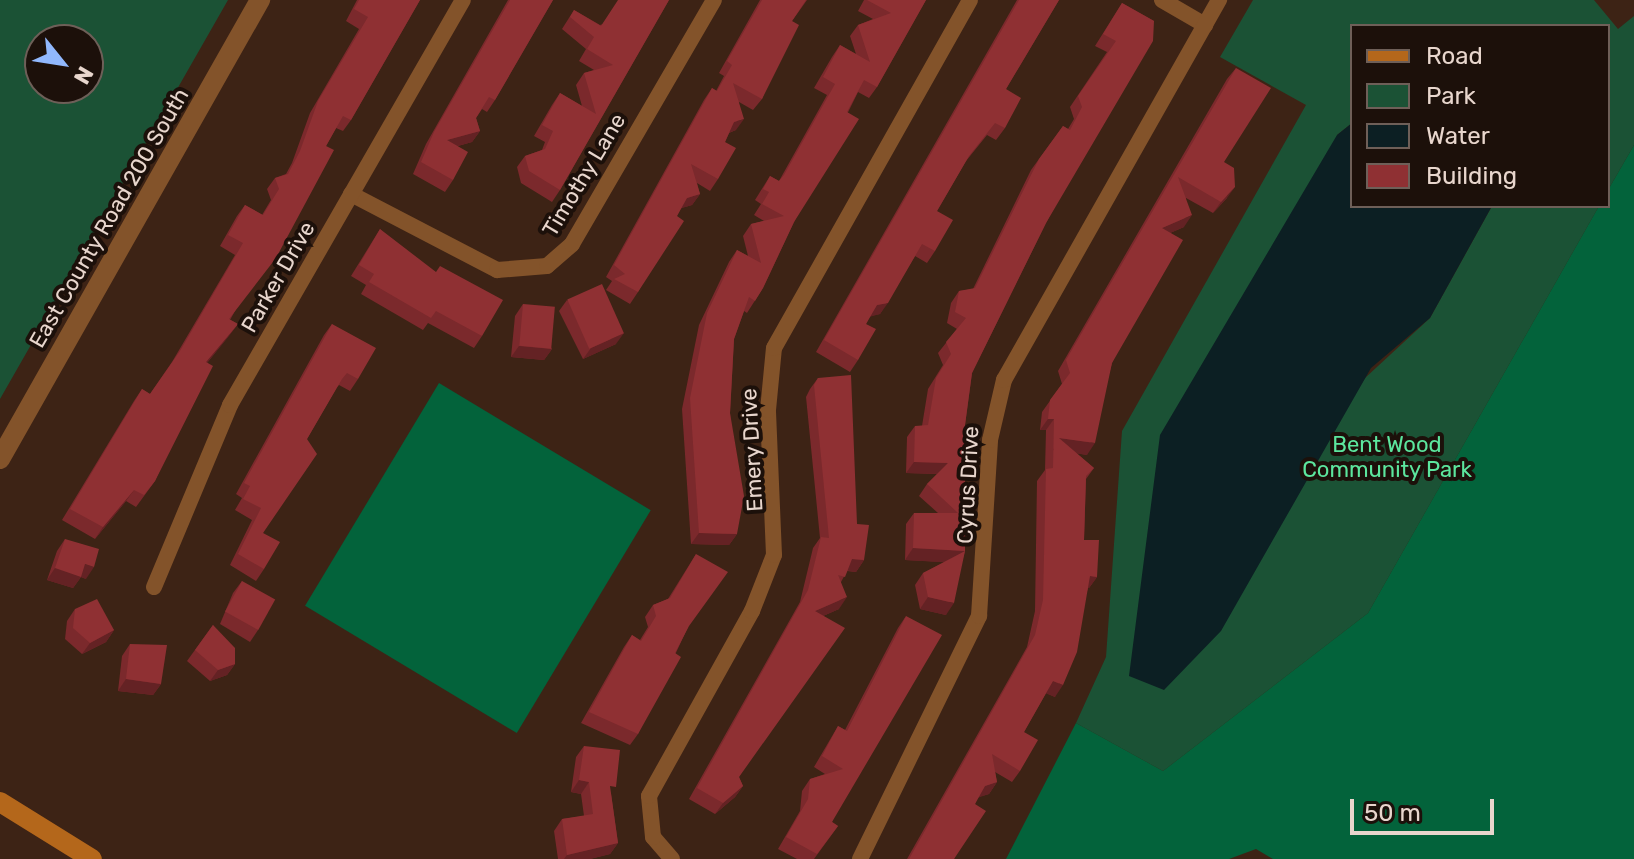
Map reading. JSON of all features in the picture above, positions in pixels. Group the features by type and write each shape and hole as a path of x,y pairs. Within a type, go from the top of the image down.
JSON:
{"main road":[{"path":"0,802 92,859"}],"street":[{"name":"East County Road 200 South","path":"0,459 260,0"},
{"name":"Parker Drive","path":"154,587 230,405 463,0"},
{"name":"Timothy Lane","path":"351,194 497,270 547,266 572,244 714,0"},
{"name":"Emery Drive","path":"672,859 649,822 656,780 752,611 774,555 768,410 774,348 970,0"},
{"path":"1162,0 1205,25"},
{"name":"Cyrus Drive","path":"860,859 979,616 990,440 1004,380 1219,0"}],"green space":[{"path":"0,0 228,0 0,399"},
{"name":"Bent Wood Community Park","path":"1253,0 1594,0 1618,29 1634,16 1634,145 1610,187 1610,24 1350,24 1350,125 1337,135 1332,432 1365,378 1430,318 1491,208 1598,208 1368,613 1163,771 1076,723 1106,657 1122,431 1306,105 1220,57"},
{"path":"1634,145 1634,859 1273,859 1256,849 1229,859 1006,859 1076,723 1163,771 1368,613 1598,208 1610,208 1610,187"},
{"path":"439,383 651,510 517,733 305,606"}],"water":[{"path":"1350,125 1350,208 1491,208 1430,318 1371,368 1221,631 1164,690 1129,676 1160,435 1337,135"}],"building":[{"path":"359,0 420,0 351,120 343,116 326,146 334,150 276,258 229,319 238,324 206,362 213,366 155,481 144,495 134,490 103,527 70,509 142,389 150,394 180,351 243,243 228,235 245,205 263,215 279,189 275,178 288,174 318,101 368,17 354,9"},
{"path":"510,0 553,0 495,100 489,97 476,118 480,131 447,140 468,152 453,180 421,162 434,132"},
{"path":"618,0 669,0 560,190 529,171 525,156 545,149 553,131 542,125 560,93 596,114 584,73 613,65 587,49 594,37 570,17 574,10 601,26"},
{"path":"762,0 806,0 792,21 799,25 762,99 733,83 744,119 734,122 725,142 736,148 718,179 691,164 700,194 687,198 677,216 684,221 638,292 614,279 625,274 614,265 712,88 717,91 732,65 727,61"},
{"path":"867,0 926,0 877,87 864,80 847,112 859,119 794,222 755,301 749,297 734,339 730,413 744,496 737,534 699,533 690,398 707,313 737,250 761,263 751,224 784,216 762,204 769,192 763,189 770,176 779,181 784,175 835,84 823,77 840,45 870,62 858,25 891,13"},
{"path":"1019,0 1059,0 1006,89 1021,98 1005,128 995,123 969,156 937,211 953,220 935,251 922,244 888,303 877,305 866,324 876,329 858,360 824,340"},
{"path":"1122,3 1154,21 1153,41 1046,223 972,373 965,425 965,551 913,548 914,513 958,513 927,484 948,463 914,462 915,426 928,425 936,378 951,354 946,342 966,318 955,312 959,291 975,288 1039,159 1063,126 1070,130 1082,107 1078,96 1116,41 1103,34"},
{"path":"1236,68 1271,88 1224,162 1234,168 1235,187 1221,202 1178,177 1192,215 1162,228 1183,240 1112,363 1095,443 1059,438 1094,468 1086,476 1084,540 1099,540 1097,577 1090,576 1077,652 1063,685 1053,681 1024,732 1038,740 1020,771 992,754 997,782 985,786 975,804 986,811 954,859 909,859 1035,635 1043,600 1046,469 1053,468 1054,419 1048,419 1050,400 1070,373 1066,360"},
{"path":"380,229 436,272 440,266 503,300 482,336 436,311 431,318 369,282 374,274 359,265"},
{"path":"602,284 624,333 589,349 567,299"},
{"path":"523,304 555,307 551,349 519,346"},
{"path":"332,324 376,348 358,379 347,373 342,379 307,439 317,454 263,533 280,542 264,569 238,554 261,508 243,499 250,486 244,483"},
{"path":"851,375 857,524 869,525 864,560 852,559 845,577 838,575 847,597 815,611 845,628 739,777 743,786 723,803 697,788 808,590 821,537 829,538 814,385 818,378"},
{"path":"65,539 99,549 94,567 85,564 81,577 55,568"},
{"path":"965,551 954,603 928,597 923,573"},
{"path":"696,554 728,572 689,626 675,653 681,657 638,734 589,712 632,635 641,641 656,616 653,605 670,598"},
{"path":"242,581 275,599 258,630 225,612"},
{"path":"97,599 114,630 90,643 73,628 75,609"},
{"path":"906,616 942,635 832,822 838,826 817,854 786,837 808,799 810,779 843,769 822,756 838,726 847,731"},
{"path":"213,625 235,648 235,664 218,670 195,650"},
{"path":"130,644 167,645 161,684 126,679"},
{"path":"584,746 620,750 616,787 610,786 618,843 567,855 562,819 593,814 589,782 579,780"}]}
